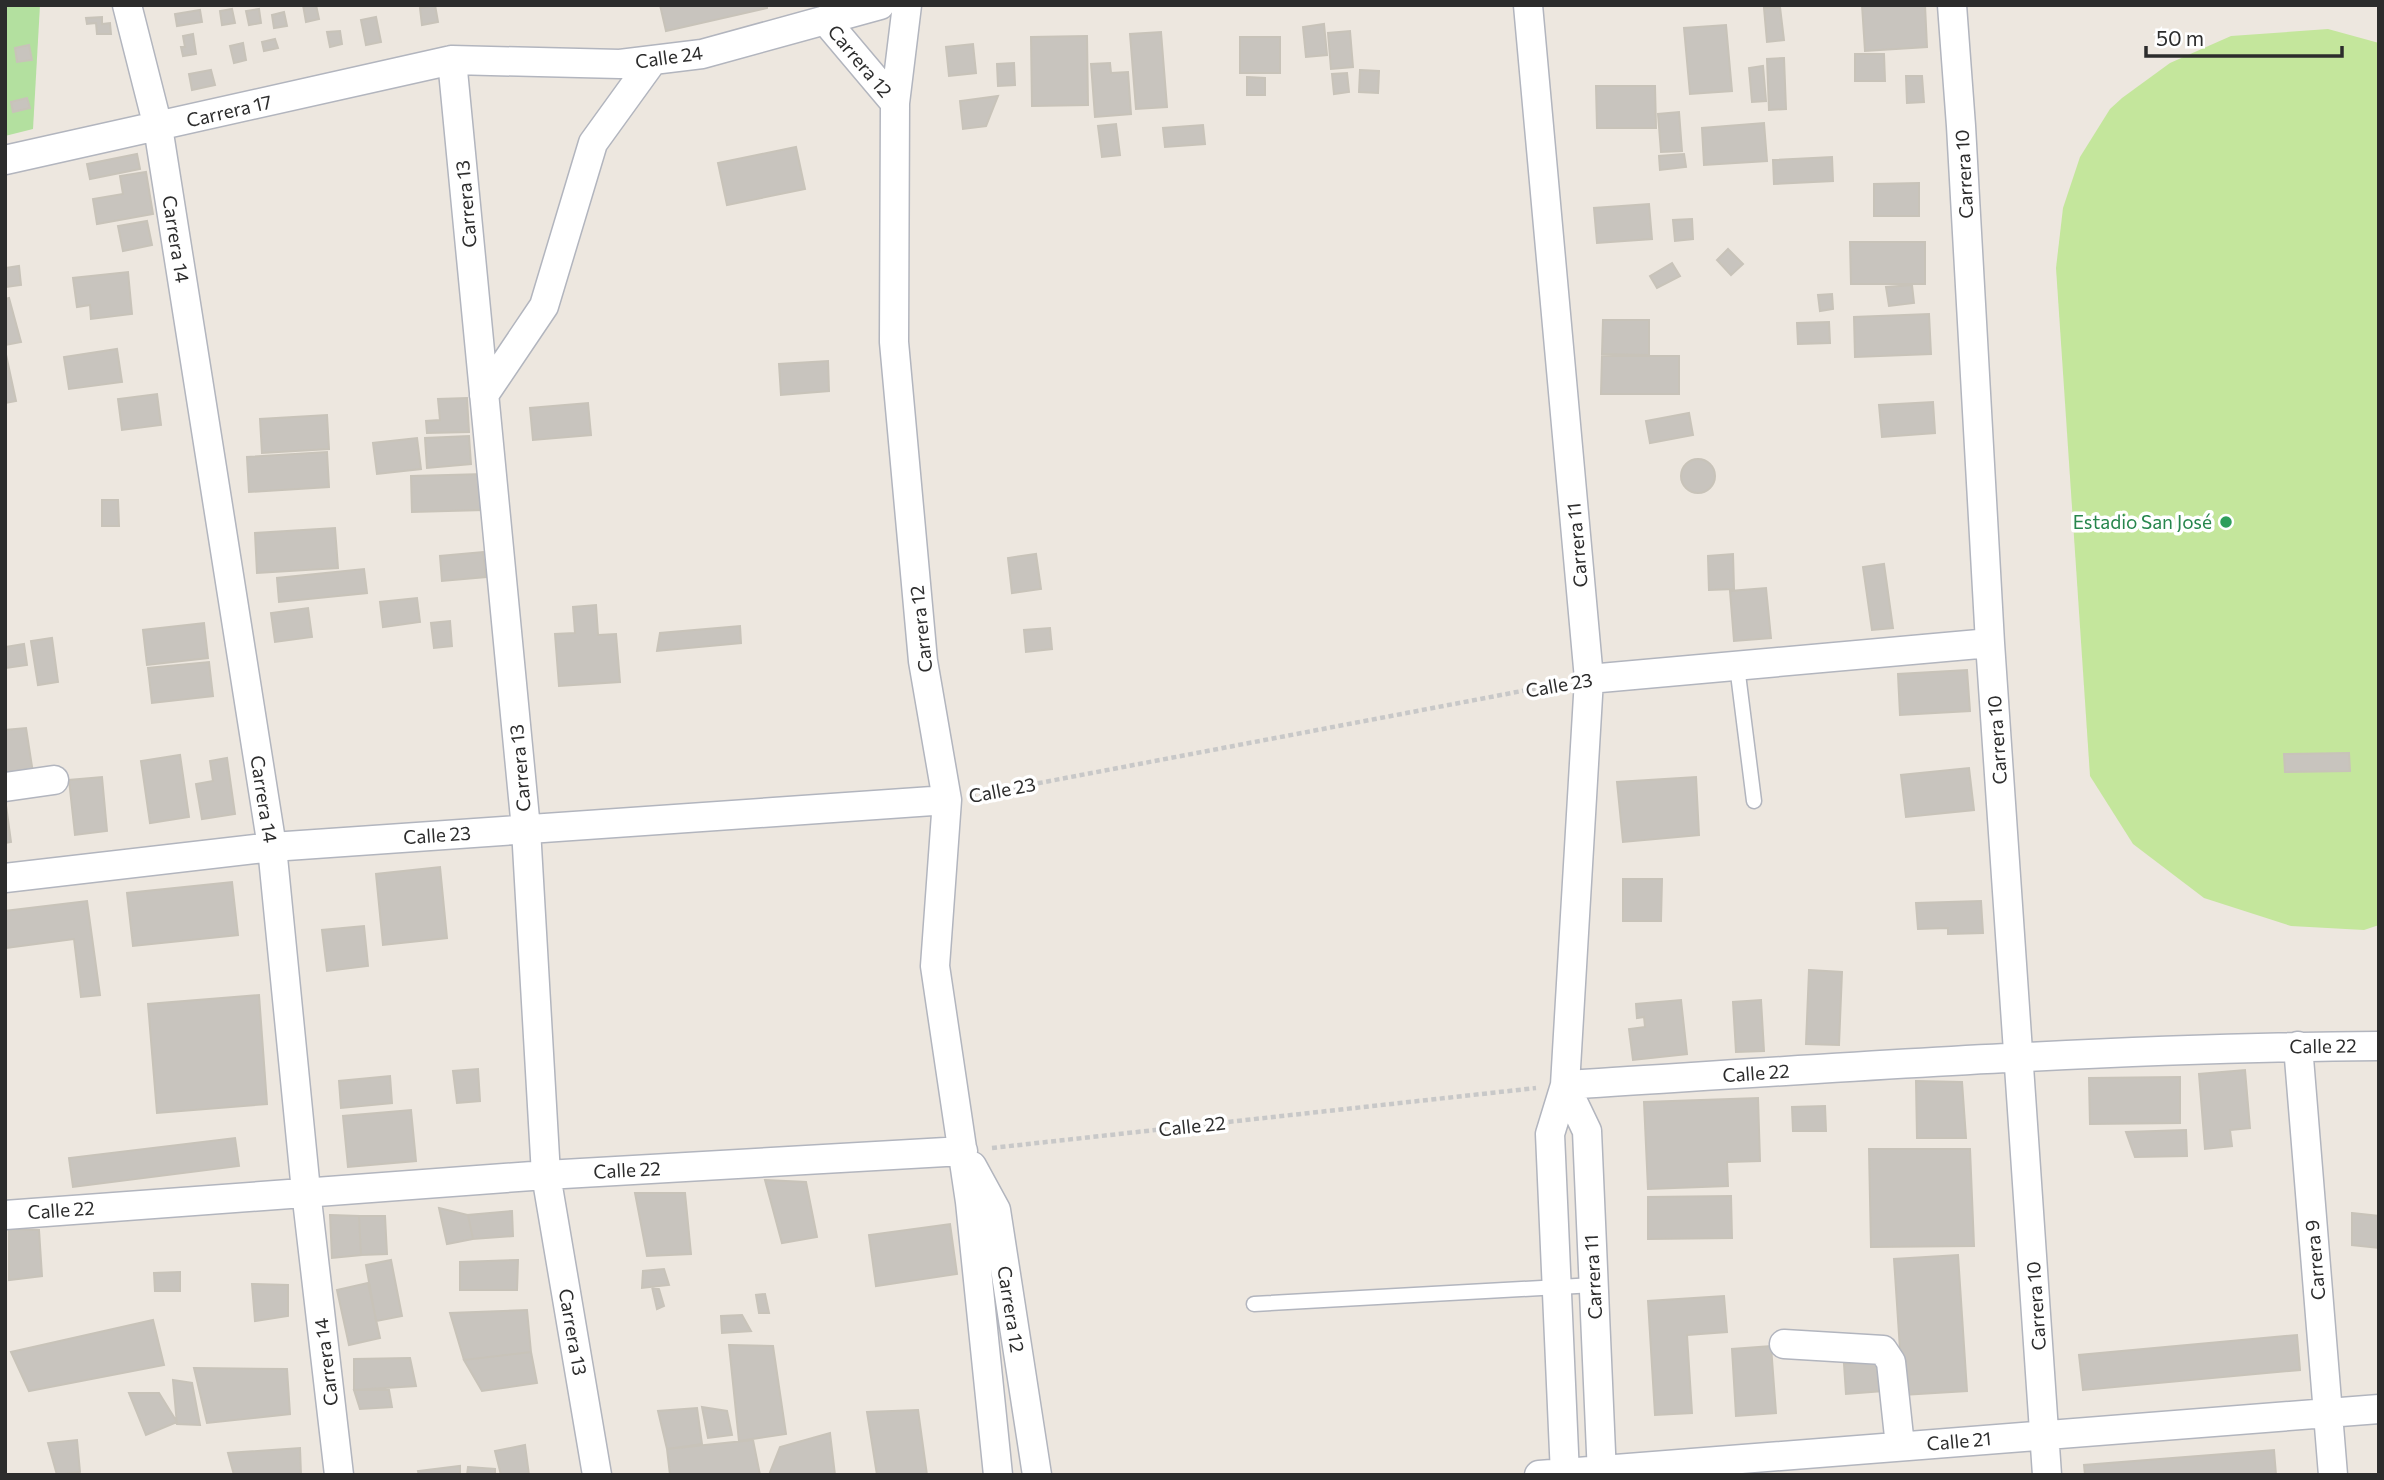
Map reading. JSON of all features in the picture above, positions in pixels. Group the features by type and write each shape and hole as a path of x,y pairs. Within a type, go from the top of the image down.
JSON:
{"street":[{"name":"Carrera 14","path":"127,5 158,127 272,847 306,1191 339,1475"},
{"name":"Carrera 12","path":"907,5 895,103 894,342 923,661 947,800 935,966 964,1152 998,1475"},
{"name":"Carrera 11","path":"1528,5 1589,679 1565,1085 1550,1134 1557,1288 1556,1474"},
{"name":"Carrera 10","path":"1952,5 1990,643 2048,1475"},
{"name":"Calle 24","path":"452,60 620,64 702,54 873,6"},
{"name":"Carrera 12","path":"825,19 895,103"},
{"name":"Carrera 17","path":"5,160 452,60"},
{"name":"Carrera 13","path":"452,60 526,829 546,1175 597,1475"},
{"path":"484,395 544,306 593,143 653,60"},
{"name":"Calle 23","path":"1589,679 1990,643"},
{"path":"5,787 54,780"},
{"name":"Calle 23","path":"5,878 272,847 947,800"},
{"name":"Calle 22","path":"1565,1085 2020,1056 2298,1046 2379,1046"},
{"name":"Carrera 9","path":"2298,1046 2333,1475"},
{"name":"Carrera 11","path":"1565,1085 1587,1131 1602,1472"},
{"name":"Carrera 12","path":"964,1152 996,1210 1037,1475"},
{"name":"Calle 22","path":"5,1215 546,1175 964,1152"},
{"path":"1784,1344 1883,1350 1891,1362 1900,1446"},
{"name":"Calle 21","path":"1556,1474 2379,1409"}],"lane":[{"path":"1737,666 1754,801"},
{"path":"1254,1304 1594,1285"}],"path":[{"name":"Calle 23","path":"947,800 1589,679"},
{"name":"Calle 22","path":"964,1152 1565,1085"}],"green space":[{"path":"5,5 40,5 33,129 5,136"},
{"name":"Estadio San José","path":"2328,29 2379,43 2379,925 2364,930 2291,926 2204,898 2133,844 2090,776 2056,268 2063,208 2080,157 2110,109 2122,98 2170,63 2231,36"}],"building":[{"path":"303,5 316,5 319,19 306,22"},
{"path":"435,5 438,22 422,25 420,8"},
{"path":"660,5 767,5 767,8 666,31"},
{"path":"1862,5 1925,5 1927,47 1865,51"},
{"path":"1780,7 1784,40 1767,42 1764,8"},
{"path":"232,9 235,23 222,25 220,11"},
{"path":"259,9 261,23 249,25 246,11"},
{"path":"200,10 202,22 177,26 175,14"},
{"path":"284,12 287,26 274,28 272,15"},
{"path":"102,17 102,24 110,23 111,34 97,34 96,23 87,24 86,18"},
{"path":"376,17 381,42 366,45 361,20"},
{"path":"1324,24 1327,55 1306,57 1303,27"},
{"path":"1726,25 1732,91 1690,94 1684,28"},
{"path":"340,31 342,44 330,47 327,32"},
{"path":"1350,31 1353,67 1331,69 1328,33"},
{"path":"1161,32 1167,107 1136,109 1130,34"},
{"path":"193,34 196,54 183,56 183,36"},
{"path":"1087,36 1088,105 1032,106 1031,37"},
{"path":"1240,37 1280,37 1280,73 1240,73"},
{"path":"275,39 278,48 264,51 262,42"},
{"path":"243,43 246,60 234,63 230,46"},
{"path":"973,44 976,73 949,76 946,47"},
{"path":"29,45 32,60 17,62 15,48"},
{"path":"1855,54 1884,54 1885,81 1855,81"},
{"path":"1784,58 1786,109 1769,110 1767,59"},
{"path":"1014,63 1015,85 998,86 997,64"},
{"path":"1110,63 1111,73 1128,72 1131,114 1095,117 1091,64"},
{"path":"1763,66 1766,101 1752,102 1749,68"},
{"path":"211,70 215,85 192,90 189,74"},
{"path":"1360,70 1379,71 1378,93 1359,92"},
{"path":"1347,73 1349,92 1334,94 1332,74"},
{"path":"1906,76 1922,76 1924,102 1907,103"},
{"path":"1247,77 1265,78 1265,95 1247,95"},
{"path":"1596,86 1655,86 1656,128 1597,128"},
{"path":"998,96 986,126 963,129 960,101"},
{"path":"27,98 30,108 13,112 11,102"},
{"path":"1679,112 1682,151 1661,152 1658,114"},
{"path":"1764,123 1767,161 1704,165 1702,128"},
{"path":"1116,124 1120,155 1102,157 1098,126"},
{"path":"1203,125 1205,144 1165,147 1163,128"},
{"path":"796,147 805,189 727,205 718,163"},
{"path":"137,154 140,169 90,179 87,164"},
{"path":"1684,154 1686,167 1660,170 1659,156"},
{"path":"1832,157 1833,181 1774,184 1773,160"},
{"path":"146,172 153,214 97,224 93,199 123,194 120,176"},
{"path":"1919,183 1919,216 1874,216 1874,184"},
{"path":"1649,204 1652,239 1597,243 1594,208"},
{"path":"1692,219 1693,239 1675,241 1673,220"},
{"path":"147,221 152,245 123,251 118,226"},
{"path":"1850,242 1925,242 1925,284 1851,284"},
{"path":"1728,249 1743,264 1731,275 1717,260"},
{"path":"1672,263 1680,276 1657,288 1650,276"},
{"path":"19,266 21,285 5,287 5,268"},
{"path":"128,272 132,314 91,319 90,305 77,307 73,278"},
{"path":"1912,285 1914,303 1889,306 1886,287"},
{"path":"1832,294 1833,309 1820,311 1818,295"},
{"path":"9,298 21,342 5,345 5,299"},
{"path":"1929,314 1931,354 1855,357 1854,317"},
{"path":"1603,320 1649,320 1649,355 1602,354"},
{"path":"1829,322 1830,343 1798,344 1797,323"},
{"path":"117,349 122,382 69,389 64,357"},
{"path":"5,350 16,401 5,403"},
{"path":"1602,356 1679,356 1679,394 1601,394"},
{"path":"828,361 829,391 781,395 779,364"},
{"path":"157,394 161,425 122,430 118,399"},
{"path":"467,398 469,432 427,433 426,421 440,420 438,399"},
{"path":"1933,402 1935,433 1882,437 1879,405"},
{"path":"588,403 591,435 533,440 530,408"},
{"path":"1689,413 1693,435 1650,443 1646,421"},
{"path":"327,415 329,449 262,453 260,419"},
{"path":"469,436 471,464 427,468 425,438"},
{"path":"417,438 421,469 377,474 373,443"},
{"path":"327,452 329,487 249,492 247,457"},
{"path":"1698,459 1710,464 1715,476 1710,488 1698,493 1686,488 1681,476 1686,464"},
{"path":"484,474 484,510 412,512 411,476"},
{"path":"102,500 118,500 119,526 102,526"},
{"path":"335,528 338,568 257,573 255,533"},
{"path":"483,552 486,577 442,581 440,556"},
{"path":"1036,554 1041,589 1012,593 1008,558"},
{"path":"1733,554 1734,589 1709,590 1708,556"},
{"path":"1884,564 1893,628 1872,630 1863,567"},
{"path":"364,569 367,593 279,602 277,578"},
{"path":"1766,588 1771,638 1734,641 1730,591"},
{"path":"417,598 420,622 383,627 380,602"},
{"path":"596,605 598,635 616,634 620,682 559,686 555,634 575,633 573,607"},
{"path":"308,608 312,637 275,642 271,613"},
{"path":"450,621 452,646 434,648 431,623"},
{"path":"204,623 208,658 147,665 143,630"},
{"path":"740,626 741,643 657,651 660,633"},
{"path":"1050,628 1052,649 1026,652 1024,630"},
{"path":"52,638 58,682 38,685 31,641"},
{"path":"24,644 27,665 5,668 5,647"},
{"path":"209,662 213,696 152,703 148,668"},
{"path":"1967,670 1970,711 1900,715 1898,674"},
{"path":"26,728 33,773 5,777 5,730"},
{"path":"2349,753 2350,771 2285,772 2284,754"},
{"path":"180,755 189,817 150,823 141,761"},
{"path":"227,758 235,814 202,819 196,784 213,781 210,761"},
{"path":"1969,768 1974,810 1906,817 1901,775"},
{"path":"102,777 107,831 75,835 69,780"},
{"path":"1696,777 1699,835 1623,842 1617,782"},
{"path":"5,798 11,842 5,843"},
{"path":"440,867 447,938 383,945 376,874"},
{"path":"1623,879 1662,879 1661,921 1623,921"},
{"path":"232,882 238,935 133,946 127,893"},
{"path":"87,901 100,995 81,997 74,939 5,948 5,911"},
{"path":"1981,901 1983,933 1948,934 1948,928 1918,929 1916,903"},
{"path":"364,926 368,966 327,971 322,930"},
{"path":"1809,970 1842,972 1839,1045 1806,1044"},
{"path":"259,995 267,1104 157,1113 148,1004"},
{"path":"1681,1000 1687,1054 1633,1060 1629,1029 1645,1027 1644,1017 1637,1018 1636,1004"},
{"path":"1761,1000 1764,1051 1736,1052 1733,1002"},
{"path":"478,1069 480,1101 457,1103 453,1071"},
{"path":"2245,1070 2250,1128 2230,1130 2232,1146 2205,1149 2199,1074"},
{"path":"390,1076 392,1103 341,1108 339,1081"},
{"path":"2180,1077 2180,1123 2090,1124 2089,1078"},
{"path":"1916,1081 1962,1082 1966,1138 1917,1138"},
{"path":"1758,1098 1760,1161 1727,1162 1728,1186 1648,1189 1644,1102"},
{"path":"1825,1106 1826,1131 1793,1131 1792,1107"},
{"path":"411,1110 416,1161 348,1167 343,1116"},
{"path":"2186,1130 2187,1156 2135,1157 2126,1132"},
{"path":"235,1138 239,1166 73,1187 69,1158"},
{"path":"1869,1149 1970,1149 1974,1246 1871,1247"},
{"path":"765,1180 806,1182 817,1237 782,1243"},
{"path":"635,1193 685,1193 691,1254 647,1256"},
{"path":"1731,1196 1732,1238 1648,1239 1648,1197"},
{"path":"439,1208 468,1215 473,1239 447,1244"},
{"path":"512,1211 513,1236 473,1239 468,1215"},
{"path":"2352,1213 2379,1216 2379,1248 2352,1245"},
{"path":"330,1215 359,1216 361,1255 332,1258"},
{"path":"359,1216 385,1216 387,1254 361,1255"},
{"path":"950,1224 957,1274 876,1286 869,1235"},
{"path":"9,1229 39,1230 42,1276 9,1280"},
{"path":"1958,1255 1967,1391 1903,1395 1894,1259"},
{"path":"391,1260 402,1316 376,1321 366,1265"},
{"path":"518,1260 517,1290 460,1290 460,1262"},
{"path":"664,1269 669,1285 642,1288 643,1271"},
{"path":"180,1272 180,1291 155,1291 154,1273"},
{"path":"368,1283 380,1338 349,1345 337,1290"},
{"path":"252,1284 288,1285 288,1316 255,1321"},
{"path":"652,1287 659,1289 664,1306 657,1309"},
{"path":"765,1294 769,1313 759,1313 756,1295"},
{"path":"1724,1296 1727,1332 1687,1335 1692,1413 1655,1415 1648,1301"},
{"path":"527,1310 531,1352 464,1360 450,1313"},
{"path":"742,1315 751,1331 722,1333 721,1316"},
{"path":"153,1320 164,1365 29,1391 11,1352"},
{"path":"2297,1335 2300,1370 2083,1390 2079,1355"},
{"path":"729,1345 773,1346 786,1434 739,1441"},
{"path":"1771,1346 1776,1413 1736,1416 1732,1349"},
{"path":"531,1352 537,1383 482,1391 464,1360"},
{"path":"410,1358 416,1386 354,1390 354,1359"},
{"path":"1881,1361 1883,1391 1846,1394 1844,1364"},
{"path":"194,1368 287,1369 290,1414 207,1423"},
{"path":"173,1380 192,1383 200,1425 177,1424"},
{"path":"354,1390 389,1390 392,1407 360,1409"},
{"path":"129,1393 159,1393 177,1422 146,1435"},
{"path":"702,1407 727,1411 732,1435 708,1438"},
{"path":"697,1408 702,1444 667,1449 658,1411"},
{"path":"918,1410 927,1475 877,1475 867,1412"},
{"path":"830,1433 835,1475 769,1475 780,1447"},
{"path":"77,1440 80,1472 57,1475 48,1443"},
{"path":"753,1440 760,1475 670,1475 667,1449"},
{"path":"525,1445 529,1475 501,1475 495,1451"},
{"path":"300,1448 301,1475 234,1475 228,1453"},
{"path":"2274,1450 2276,1475 2085,1475 2084,1465"},
{"path":"460,1466 460,1475 419,1475 418,1471"},
{"path":"468,1467 495,1469 495,1475 467,1475"}],"place":[{"name":"Estadio San José","path":"2226,522"}]}
